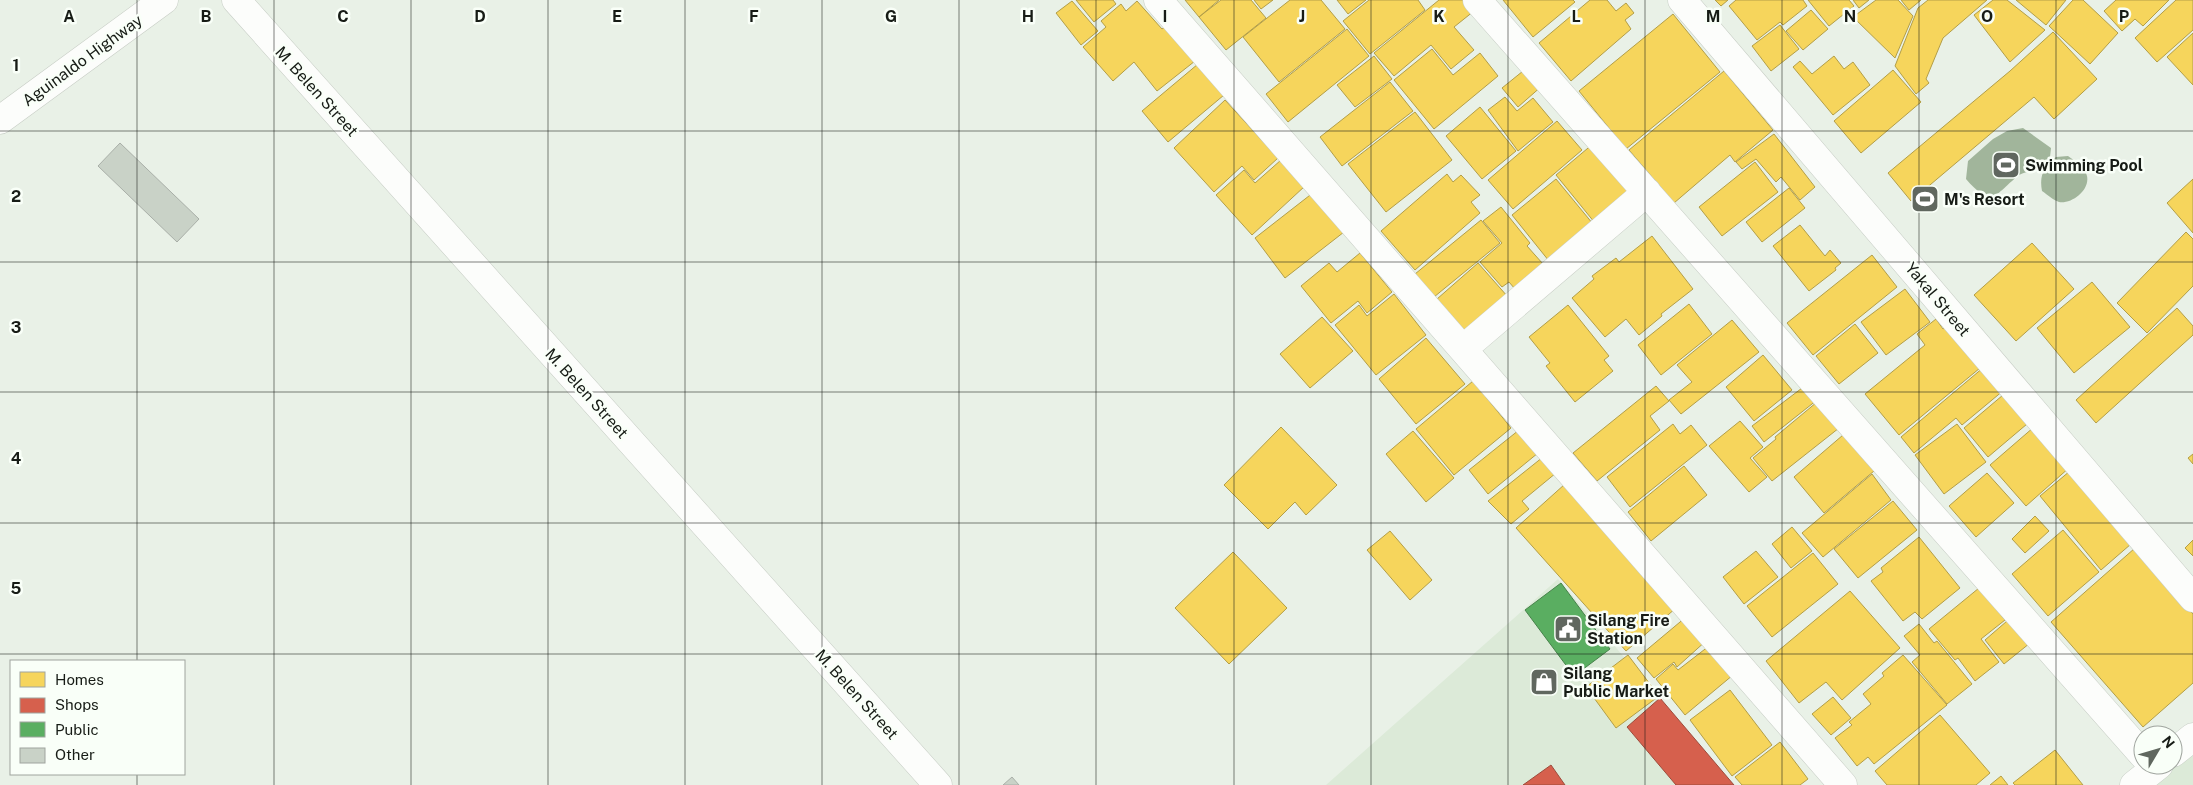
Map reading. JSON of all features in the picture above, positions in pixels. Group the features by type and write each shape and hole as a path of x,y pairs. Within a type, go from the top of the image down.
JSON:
{"street":[{"name":"Aguinaldo Highway","path":"0,120 164,0"},
{"name":"M. Belen Street","path":"236,0 938,785"},
{"path":"1158,0 1843,785"},
{"path":"1477,0 2133,735"},
{"name":"Yakal Street","path":"1682,0 2193,598"},
{"path":"1463,349 1647,192"},
{"path":"2134,785 2143,775"}],"shaded area":[{"name":"Swimming Pool","path":"2023,128 2051,148 2050,157 2041,169 2019,175 1994,196 1982,194 1966,179 1968,161 1993,139 2007,131"},
{"name":"Swimming Pool","path":"2068,156 2084,170 2087,181 2086,186 2079,195 2069,201 2059,202 2042,191 2041,180 2048,164 2056,157"},
{"name":"Silang Public Market","path":"1558,579 1732,785 1326,785"},
{"path":"2193,751 2193,785 2153,785 2165,775 2183,775 2183,760"}],"building: Homes":[{"path":"1076,0 1113,0 1116,4 1094,22"},
{"path":"1185,0 1219,0 1199,17"},
{"path":"1221,0 1251,0 1266,18 1226,50 1199,17"},
{"path":"1254,0 1273,0 1261,9"},
{"path":"1290,0 1321,0 1345,29 1279,82 1243,37"},
{"path":"1337,0 1366,0 1348,14"},
{"path":"1369,0 1418,0 1425,10 1370,54 1343,21"},
{"path":"1439,0 1465,0 1474,11 1454,27 1474,50 1451,69 1431,45 1394,76 1374,53"},
{"path":"1503,0 1573,0 1575,2 1533,37"},
{"path":"1590,0 1607,0 1616,11 1626,3 1634,13 1625,20 1631,29 1571,81 1539,43"},
{"path":"1715,0 1728,0 1721,6"},
{"path":"1736,0 1803,0 1807,6 1783,25 1780,22 1757,40 1729,6"},
{"path":"1808,0 1849,0 1854,6 1829,26"},
{"path":"1853,0 1869,0 1859,8"},
{"path":"1876,0 1898,0 1913,16 1895,58 1853,17"},
{"path":"1901,0 1921,0 1909,10"},
{"path":"1928,0 1987,0 1943,38 1926,79 1929,83 1916,94 1895,66 1918,8"},
{"path":"1993,0 2007,0 2045,30 2010,62 1974,15"},
{"path":"2016,0 2066,0 2046,25"},
{"path":"2073,0 2083,0 2118,33 2090,64 2049,26"},
{"path":"2116,0 2169,0 2143,26 2135,19 2122,31 2104,11"},
{"path":"2176,0 2193,0 2193,30 2157,62 2135,38"},
{"path":"1072,1 1098,31 1081,45 1056,13"},
{"path":"1137,1 1162,29 1166,26 1195,61 1157,91 1134,62 1113,81 1083,47 1106,27 1101,21 1121,4 1126,11"},
{"path":"1811,10 1828,29 1803,50 1786,31"},
{"path":"1673,14 1720,72 1626,149 1579,91"},
{"path":"1780,25 1799,49 1771,71 1752,46"},
{"path":"1347,29 1369,56 1288,122 1266,94"},
{"path":"2053,32 2097,79 2054,119 2034,97 1911,201 1888,173 2010,71"},
{"path":"2193,33 2193,85 2167,57"},
{"path":"1432,49 1453,75 1480,53 1498,76 1434,129 1394,80"},
{"path":"1374,56 1392,79 1355,107 1337,85"},
{"path":"1834,56 1844,69 1853,62 1870,85 1833,115 1793,67 1800,61 1812,74"},
{"path":"1198,64 1224,95 1168,142 1142,111"},
{"path":"1528,67 1543,85 1518,107 1502,88"},
{"path":"1893,70 1921,102 1861,153 1834,121"},
{"path":"1724,71 1773,130 1735,162 1730,155 1674,203 1629,150"},
{"path":"1390,82 1413,111 1342,166 1320,137"},
{"path":"1505,97 1517,111 1533,98 1553,122 1518,151 1488,110"},
{"path":"1225,100 1278,158 1254,180 1242,166 1214,192 1174,148"},
{"path":"1480,107 1516,151 1482,179 1446,136"},
{"path":"1415,112 1452,160 1386,212 1348,164"},
{"path":"1557,121 1582,150 1513,209 1488,180"},
{"path":"1774,134 1815,187 1800,200 1781,177 1776,182 1756,159 1742,169 1736,162"},
{"path":"1594,143 1634,191 1595,223 1556,175"},
{"path":"1281,160 1305,186 1252,235 1216,195 1244,170 1255,183"},
{"path":"1755,162 1778,192 1722,236 1699,207"},
{"path":"1447,174 1453,182 1461,175 1480,195 1471,202 1480,213 1415,270 1381,231"},
{"path":"1556,179 1593,224 1549,261 1512,215"},
{"path":"2193,179 2193,233 2167,203"},
{"path":"1789,188 1805,208 1762,242 1746,222"},
{"path":"1314,192 1344,232 1285,278 1255,238"},
{"path":"1501,207 1530,243 1527,246 1543,264 1515,289 1509,282 1502,287 1480,262 1502,243 1483,221"},
{"path":"1481,220 1500,243 1434,297 1415,274"},
{"path":"1800,225 1825,256 1830,250 1841,263 1835,268 1836,270 1809,291 1773,246"},
{"path":"2186,232 2193,239 2193,286 2147,333 2117,303"},
{"path":"1652,236 1693,289 1661,314 1662,316 1639,335 1626,319 1605,337 1572,298 1594,279 1592,276 1616,258 1619,262"},
{"path":"2032,243 2074,289 2016,341 1974,295"},
{"path":"1360,253 1392,292 1367,313 1358,301 1331,323 1301,286 1329,263 1337,272"},
{"path":"1872,255 1897,287 1813,355 1787,323"},
{"path":"1478,263 1508,297 1466,333 1437,299"},
{"path":"2092,282 2130,327 2074,373 2037,328"},
{"path":"1905,289 1930,322 1886,355 1861,322"},
{"path":"1394,294 1426,335 1376,375 1335,325 1359,305 1367,316"},
{"path":"1689,304 1712,334 1661,375 1638,345"},
{"path":"1568,305 1609,356 1604,360 1613,371 1575,402 1546,366 1550,363 1529,337"},
{"path":"2177,308 2193,326 2193,335 2096,423 2076,400"},
{"path":"1322,317 1353,351 1310,388 1280,354"},
{"path":"1936,319 1943,329 1946,327 1980,368 1899,435 1865,394 1925,345 1917,334"},
{"path":"1732,320 1759,352 1681,414 1669,400 1692,382 1677,365"},
{"path":"1855,324 1878,353 1839,384 1816,356"},
{"path":"1426,338 1465,384 1416,424 1379,379"},
{"path":"1763,355 1792,390 1754,421 1726,387"},
{"path":"1984,367 2004,390 1962,425 1956,418 1914,453 1901,437"},
{"path":"1473,381 1511,428 1454,475 1416,429"},
{"path":"1806,385 1817,400 1764,442 1752,426"},
{"path":"1656,386 1669,401 1650,416 1660,430 1597,481 1573,453"},
{"path":"2003,395 2027,424 1988,457 1964,428"},
{"path":"1817,402 1839,428 1772,481 1753,458"},
{"path":"1740,421 1763,447 1750,458 1767,477 1749,492 1709,446"},
{"path":"1673,424 1680,434 1691,425 1707,445 1630,507 1607,477"},
{"path":"1957,424 1986,462 1944,494 1915,455"},
{"path":"1281,427 1337,485 1306,515 1295,502 1268,529 1224,485"},
{"path":"2034,427 2070,467 2026,506 1990,465"},
{"path":"1519,430 1538,453 1488,494 1469,470"},
{"path":"1413,431 1454,478 1426,502 1386,454"},
{"path":"1843,435 1874,471 1824,513 1794,477"},
{"path":"2193,454 2193,464 2188,458"},
{"path":"1543,457 1556,473 1522,501 1529,509 1511,524 1488,501"},
{"path":"1684,466 1707,495 1651,541 1628,512"},
{"path":"2070,471 2131,544 2101,570 2040,496"},
{"path":"1987,473 2014,503 1976,537 1949,506"},
{"path":"1872,474 1891,500 1823,557 1802,533"},
{"path":"1565,484 1676,608 1626,651 1516,528"},
{"path":"1893,501 1917,530 1858,578 1834,549"},
{"path":"2035,516 2049,531 2025,553 2012,539"},
{"path":"1792,527 1812,551 1791,568 1772,544"},
{"path":"2063,530 2099,572 2048,616 2012,574"},
{"path":"1390,531 1432,580 1410,600 1367,550"},
{"path":"1919,537 1960,588 1922,619 1915,612 1903,621 1871,581 1883,572 1881,568"},
{"path":"2193,540 2193,556 2185,548"},
{"path":"2135,548 2193,614 2193,683 2145,725 2141,725 2051,622"},
{"path":"1756,551 1778,577 1744,604 1723,577"},
{"path":"1233,552 1287,608 1229,664 1175,608"},
{"path":"1813,553 1838,584 1772,637 1747,606"},
{"path":"1979,588 2005,620 1981,639 1999,662 1975,681 1958,658 1955,660 1929,629"},
{"path":"1850,591 1900,648 1842,700 1826,682 1799,703 1766,661"},
{"path":"2014,615 2035,639 2004,664 1985,640"},
{"path":"1686,617 1707,640 1677,667 1674,662 1654,678 1637,658"},
{"path":"1919,624 1934,643 1937,641 1972,684 1947,704 1912,662 1920,655 1904,636"},
{"path":"1709,646 1733,675 1685,715 1656,679 1673,664 1678,670"},
{"path":"1628,655 1659,696 1616,728 1586,687"},
{"path":"1903,655 1947,705 1874,764 1868,757 1857,766 1835,738 1852,725 1849,722 1871,704 1863,694 1884,676 1882,673"},
{"path":"1730,690 1772,745 1732,776 1690,720"},
{"path":"1833,697 1851,718 1831,735 1812,714"},
{"path":"1940,715 1990,773 1976,785 1887,785 1875,771"},
{"path":"1780,742 1808,779 1800,785 1742,785 1735,777"},
{"path":"2055,750 2083,785 2015,785 2013,783"},
{"path":"2001,776 2008,785 1990,785"}],"building: Shops":[{"path":"1660,698 1734,785 1676,785 1627,727"},
{"path":"1551,765 1565,785 1523,785"}],"building: Public":[{"name":"Silang Fire Station","path":"1561,583 1610,649 1574,676 1525,610"}],"building: Other":[{"path":"120,143 199,219 177,242 98,166"},
{"path":"1012,777 1019,785 1003,785"}],"place":[{"name":"Swimming Pool","path":"2006,165"},
{"name":"M's Resort","path":"1925,199"},
{"name":"Silang Fire Station","path":"1568,629"},
{"name":"Silang Public Market","path":"1544,682"}]}
